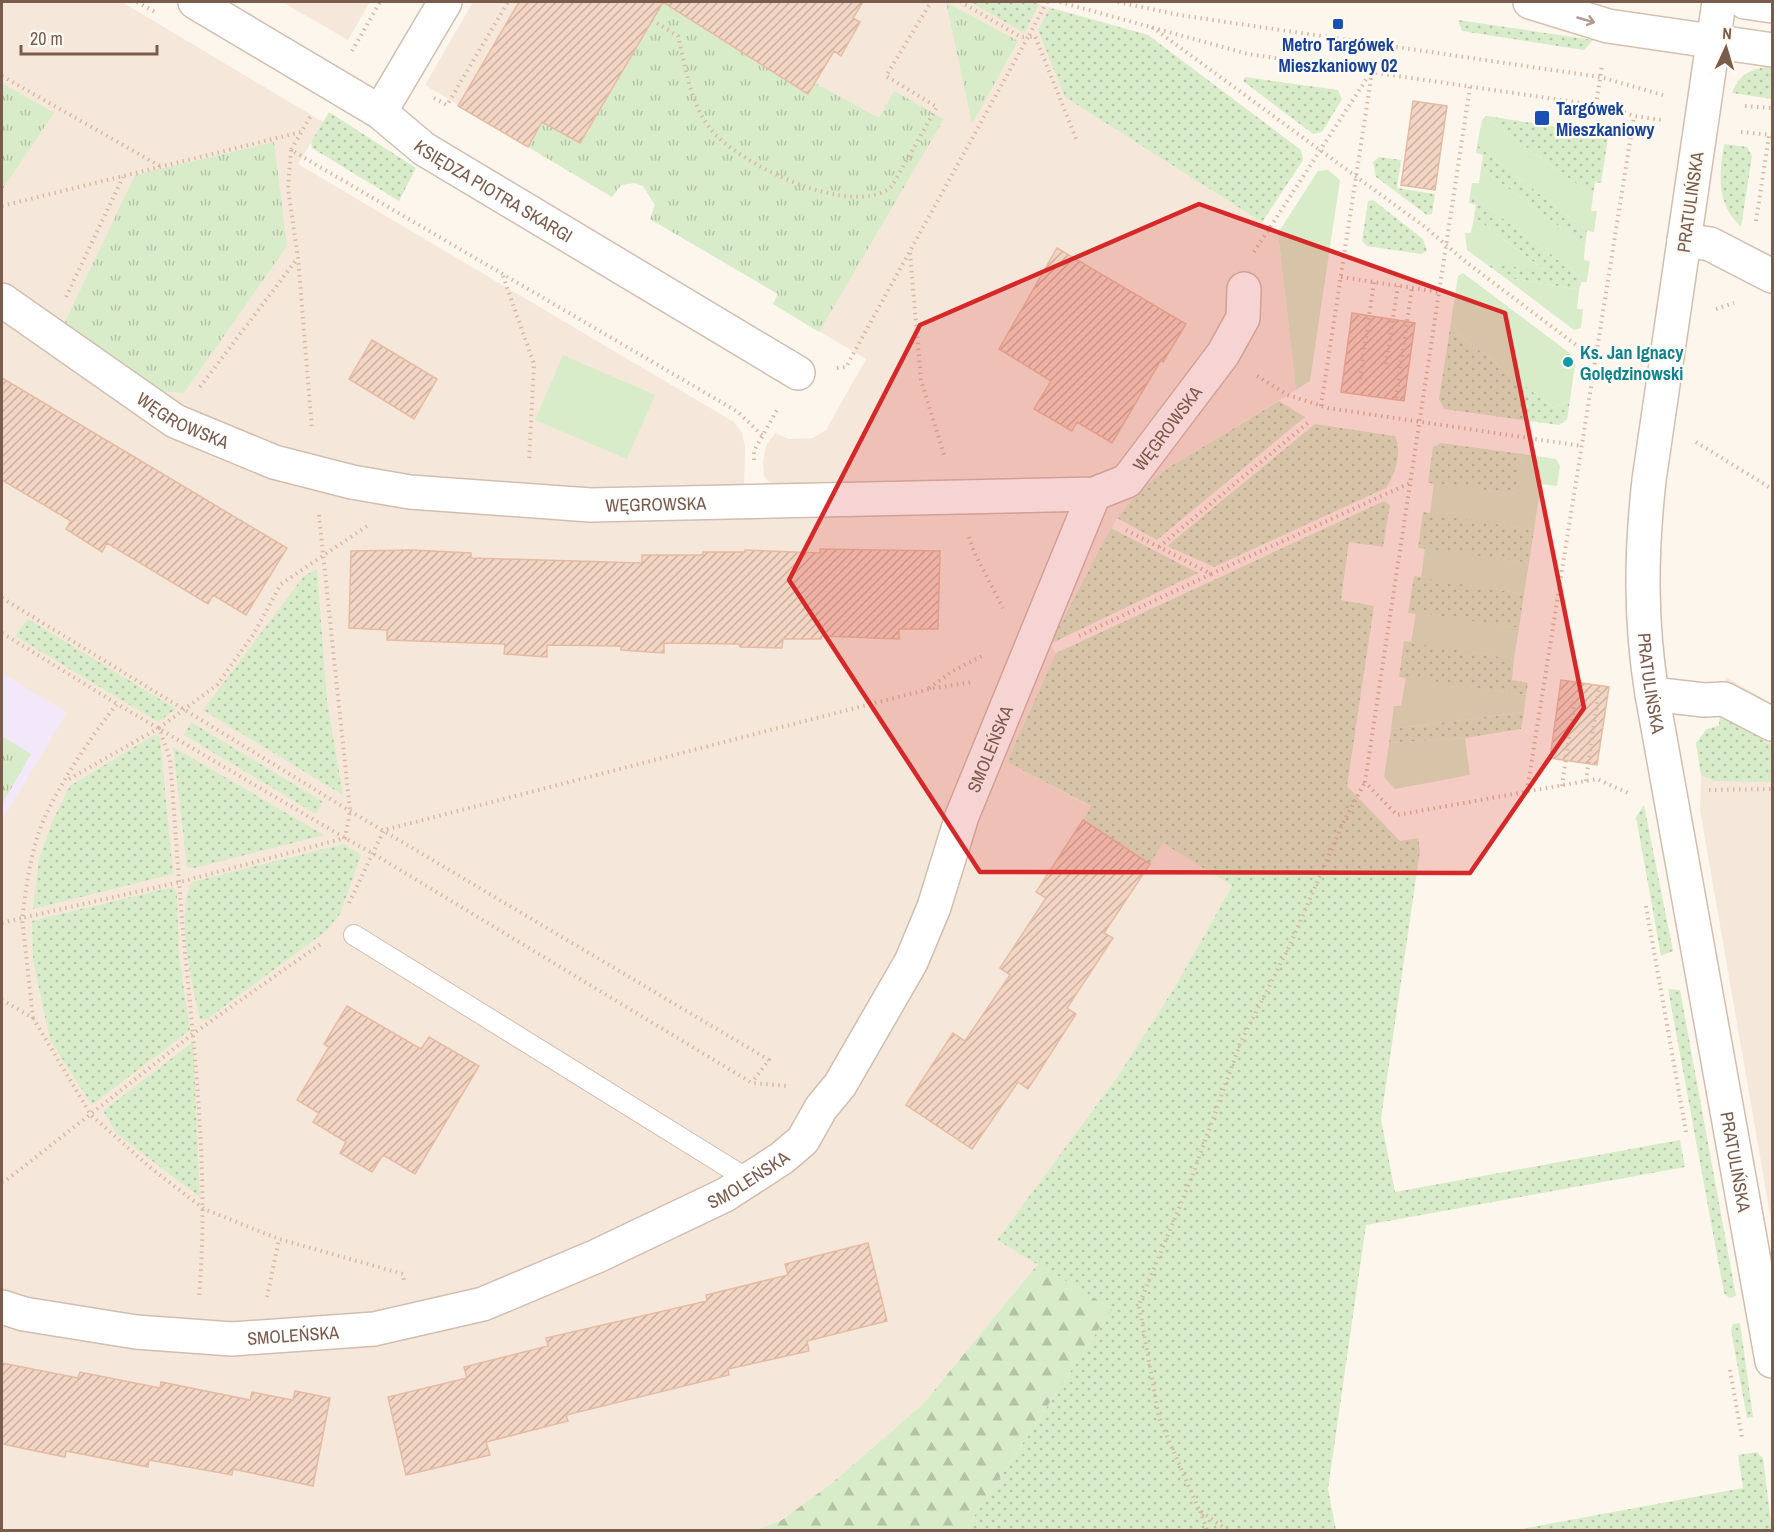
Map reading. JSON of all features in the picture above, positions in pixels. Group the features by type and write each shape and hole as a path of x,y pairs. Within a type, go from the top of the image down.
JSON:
{"street":[{"name":"KSIĘDZA PIOTRA SKARGI","path":"195,2 380,112 424,149 798,373"},
{"path":"380,112 445,2"},
{"path":"1530,2 1608,26 1773,50"},
{"name":"PRATULIŃSKA","path":"1719,2 1649,480 1643,541 1642,622 1652,694 1773,1361"},
{"path":"1745,2 1773,6"},
{"path":"1684,240 1710,244 1761,270"},
{"name":"WĘGROWSKA","path":"2,300 174,421 274,462 316,475 410,492 590,505 754,503 1088,506 1127,481 1223,354 1243,318 1244,289"},
{"name":"SMOLEŃSKA","path":"2,1307 24,1314 136,1332 196,1337 232,1339 374,1329 483,1304 597,1256 724,1195 782,1158 803,1140 821,1108 840,1085 911,962 934,907 962,816 1088,506"},
{"path":"1652,694 1704,700 1724,699 1773,724"}],"lane":[{"path":"354,935 748,1180"}],"path":[{"path":"352,51 380,2"},
{"path":"652,20 678,36 696,102 708,126 732,150 772,174 801,186 860,196 884,194 892,186 937,107 886,76 931,2"},
{"path":"961,2 1021,37 1035,36 1077,141"},
{"path":"754,503 754,451 798,373 846,367 1047,2"},
{"path":"1060,2 1248,54 1596,105 1634,116 1669,121"},
{"path":"1118,2 1179,15 1600,77 1666,95"},
{"path":"1150,26 1356,176 1596,360"},
{"path":"1596,105 1604,57"},
{"path":"1251,256 1371,72"},
{"path":"1321,406 1371,72"},
{"path":"2,76 161,167"},
{"path":"329,82 291,150 288,189 298,258 321,556 351,811 345,837"},
{"path":"1207,1530 1158,1418 1139,1305 1193,1174 1240,1044 1294,935 1342,825 1365,782 1470,87"},
{"path":"1734,105 1773,108"},
{"path":"1527,791 1634,116"},
{"path":"1711,315 1717,308 1742,300 1761,270 1771,135 1731,130"},
{"path":"2,206 301,132"},
{"path":"291,150 502,276 738,412 762,435"},
{"path":"49,333 123,176"},
{"path":"174,421 298,258"},
{"path":"502,276 534,364 528,500"},
{"path":"1341,277 1439,292"},
{"path":"1360,379 1374,282"},
{"path":"1386,364 1398,286"},
{"path":"1396,398 1412,288"},
{"path":"1223,354 1288,395 1321,406 1582,446"},
{"path":"1159,547 1310,421"},
{"path":"1692,440 1773,489"},
{"path":"1077,638 1410,483"},
{"path":"1088,506 1114,524 1211,574"},
{"path":"66,781 159,728 183,707 217,685 252,635 281,584 321,556"},
{"path":"2,598 351,811 769,1060 752,1083"},
{"path":"2,633 752,1083 786,1086 821,1108"},
{"path":"929,689 953,671 990,652"},
{"path":"345,914 384,830 929,689 1019,674"},
{"path":"1586,781 1599,688"},
{"path":"1562,786 1575,697"},
{"path":"117,704 101,724 66,781 38,834 27,876 22,918 33,1018 92,1114 152,1169 204,1209 279,1239 403,1274 413,1320"},
{"path":"159,728 170,759 194,1033 205,1234 196,1337"},
{"path":"1365,782 1397,815 1597,779 1627,793"},
{"path":"1699,790 1773,789"},
{"path":"2,923 180,882 345,837"},
{"path":"2,1182 194,1033 319,945"},
{"path":"2,1000 33,1018"},
{"path":"264,1337 267,1292 279,1239"},
{"path":"1199,1510 1227,1530"}],"highlighted area":[{"path":"1199,204 1505,313 1584,708 1470,873 980,872 789,580 920,325"}],"shaded area":[{"path":"2,2 122,2 323,122 298,164 734,422 742,433 745,447 744,484 770,484 764,475 763,462 766,446 775,433 789,439 813,438 826,430 866,359 773,304 778,294 650,219 655,205 643,186 634,183 621,185 612,197 425,85 473,2 1032,2 1148,35 1301,150 1303,160 1262,222 1278,233 1296,390 1166,469 1140,491 1117,518 1050,644 1056,653 1007,762 1091,807 1083,819 1149,864 1163,843 1232,886 1176,985 1118,1076 997,1240 1038,1264 923,1404 832,1483 782,1520 756,1530 2,1530"},
{"path":"282,2 370,2 348,40"},
{"path":"2,673 67,713 2,820"},
{"path":"1726,677 1772,704 1772,1226 1700,810 1701,775 1696,743 1707,729 1719,725"}],"green space":[{"path":"663,2 806,93 815,83 879,118 894,91 944,119 819,332 773,304 778,294 650,219 655,205 643,186 634,183 621,185 612,197 528,147 542,122"},
{"path":"946,2 1018,41 972,124"},
{"path":"971,2 1032,2 1039,4 1024,33"},
{"path":"1050,8 1148,35 1301,150 1303,160 1262,222 1065,97 1038,30"},
{"path":"1458,20 1593,40 1584,50 1462,31"},
{"path":"1772,67 1772,99 1732,93 1743,76 1759,68"},
{"path":"1245,77 1338,90 1342,99 1322,132 1313,134 1243,81"},
{"path":"2,83 54,113 2,190"},
{"path":"329,112 416,168 399,201 312,148 311,142"},
{"path":"1485,117 1605,134 1608,138 1601,183 1595,182 1593,196"},
{"path":"1485,117 1593,196 1591,211 1597,211 1594,232 1587,231 1477,145 1482,120"},
{"path":"274,142 287,246 184,393 161,391 68,331 65,322 135,175"},
{"path":"1724,144 1747,147 1752,156 1741,227 1733,218 1723,199 1721,167"},
{"path":"1477,145 1587,231 1585,246 1481,168 1483,155 1476,153"},
{"path":"1379,157 1401,160 1397,188 1435,194 1432,214 1427,215 1376,177 1373,162"},
{"path":"1481,168 1585,246 1584,260 1590,261 1587,281 1470,194 1472,183 1479,183"},
{"path":"1328,170 1340,180 1310,381 1296,390 1278,233 1318,171"},
{"path":"1470,194 1587,282 1581,282 1579,290 1504,277 1486,264 1543,269 1474,217 1476,205 1469,203"},
{"path":"1373,200 1423,239 1427,251 1421,254 1367,246 1362,241 1368,201"},
{"path":"1474,217 1544,270 1486,264 1467,250 1465,233 1471,233"},
{"path":"1463,273 1571,354 1575,365 1570,400 1554,408 1450,328 1458,276"},
{"path":"1504,277 1579,290 1577,309 1583,309 1581,328 1574,330"},
{"path":"1450,328 1554,408 1570,400 1567,419 1559,425 1444,409 1439,399"},
{"path":"563,355 655,395 627,459 535,420"},
{"path":"1279,401 1305,417 1157,540 1117,518 1140,491 1166,469"},
{"path":"1315,424 1395,436 1398,449 1397,463 1386,488 1214,567 1167,546"},
{"path":"1441,443 1522,454 1517,494 1428,483 1433,447"},
{"path":"1522,454 1556,459 1560,466 1557,486 1541,484 1534,530 1430,514 1434,483 1516,494"},
{"path":"1384,501 1390,505 1383,547 1349,542 1341,600 1374,606 1347,786 1400,841 1418,838 1420,851 1381,1119 1395,1192 1680,1140 1685,1167 1366,1225 1328,1489 1336,1530 965,1530 1112,1309 997,1240 1118,1076 1176,985 1232,886 1163,843 1150,864 1083,820 1091,806 1007,762 1056,653"},
{"path":"1423,512 1534,530 1529,563 1418,548"},
{"path":"1111,528 1198,573 1050,644"},
{"path":"1425,548 1529,563 1524,594 1421,578"},
{"path":"317,569 327,701 343,795 203,710 304,576"},
{"path":"1414,576 1524,594 1519,628 1408,613"},
{"path":"1416,612 1519,628 1514,659 1411,643"},
{"path":"28,619 176,709 158,722 15,636"},
{"path":"1404,641 1514,659 1512,680 1528,683 1526,695 1399,677"},
{"path":"1406,677 1526,695 1524,712 1391,729 1394,706 1401,706"},
{"path":"1524,712 1521,729 1465,738 1389,743 1391,729"},
{"path":"1720,713 1765,737 1763,742 1772,745 1772,782 1715,781 1701,775 1696,743 1707,729 1719,726"},
{"path":"191,722 323,802 316,814 184,735"},
{"path":"156,734 160,738 173,874 33,909 39,859 52,822 70,786"},
{"path":"2,736 31,754 2,804"},
{"path":"1465,738 1470,775 1395,789 1384,777 1389,743"},
{"path":"173,747 324,835 194,868 187,867"},
{"path":"1644,805 1673,951 1661,956 1636,817"},
{"path":"344,844 361,855 340,914 326,931 206,1020 200,1019 189,969 185,930 187,895 192,882"},
{"path":"173,887 177,894 179,956 190,1030 92,1105 50,1040 33,960 32,921"},
{"path":"1668,989 1680,990 1736,1296 1729,1298 1724,1293"},
{"path":"193,1042 200,1197 118,1135 103,1111"},
{"path":"1038,1264 1112,1309 965,1530 756,1530 782,1520 832,1483 923,1404"},
{"path":"1740,1323 1753,1417 1747,1418 1731,1330 1733,1324"},
{"path":"1757,1452 1763,1458 1772,1530 1516,1530 1743,1488 1738,1455"}],"building":[{"path":"519,2 663,2 580,143 542,122 528,147 458,106"},
{"path":"663,2 863,2 853,18 860,22 841,56 834,51 808,94"},
{"path":"1413,101 1447,106 1435,190 1401,185"},
{"path":"1057,248 1186,324 1163,362 1161,360 1112,443 1077,422 1072,431 1034,409 1051,381 999,349"},
{"path":"1352,313 1415,323 1404,401 1341,392"},
{"path":"372,340 437,379 414,419 349,379"},
{"path":"2,378 287,548 246,615 213,595 208,604 107,543 102,552 66,529 71,521 2,480"},
{"path":"820,549 940,551 938,629 899,629 899,639 822,636 821,639 783,639 782,648 740,647 739,644 664,643 664,653 621,650 621,646 547,645 547,657 504,654 505,644 387,640 387,630 349,628 351,551 413,550 471,553 471,558 642,563 642,555 703,555 703,552 745,552 745,550 820,553"},
{"path":"1561,680 1609,687 1597,765 1550,758"},
{"path":"1083,820 1150,864 1104,933 1113,938 1067,1008 1076,1014 1028,1089 1018,1082 972,1149 906,1105 953,1033 965,1041 1010,975 1000,968 1046,898 1036,892"},
{"path":"347,1006 421,1049 429,1037 479,1066 415,1174 383,1155 372,1172 340,1153 346,1142 313,1122 319,1113 297,1100 329,1047 324,1044"},
{"path":"868,1243 887,1321 807,1341 809,1351 728,1369 729,1375 566,1415 568,1421 486,1442 490,1455 406,1475 388,1397 467,1378 464,1367 548,1346 546,1338 707,1301 706,1295 788,1275 785,1264"},
{"path":"2,1363 78,1378 80,1372 160,1388 161,1382 250,1400 252,1392 293,1400 295,1391 330,1398 313,1486 233,1469 232,1475 149,1460 148,1467 66,1451 65,1457 2,1444"}],"place":[{"name":"Metro Targówek Mieszkaniowy 02","path":"1338,24"},
{"name":"Targówek Mieszkaniowy","path":"1542,118"},
{"name":"Ks. Jan Ignacy Golędzinowski","path":"1568,362"}]}
